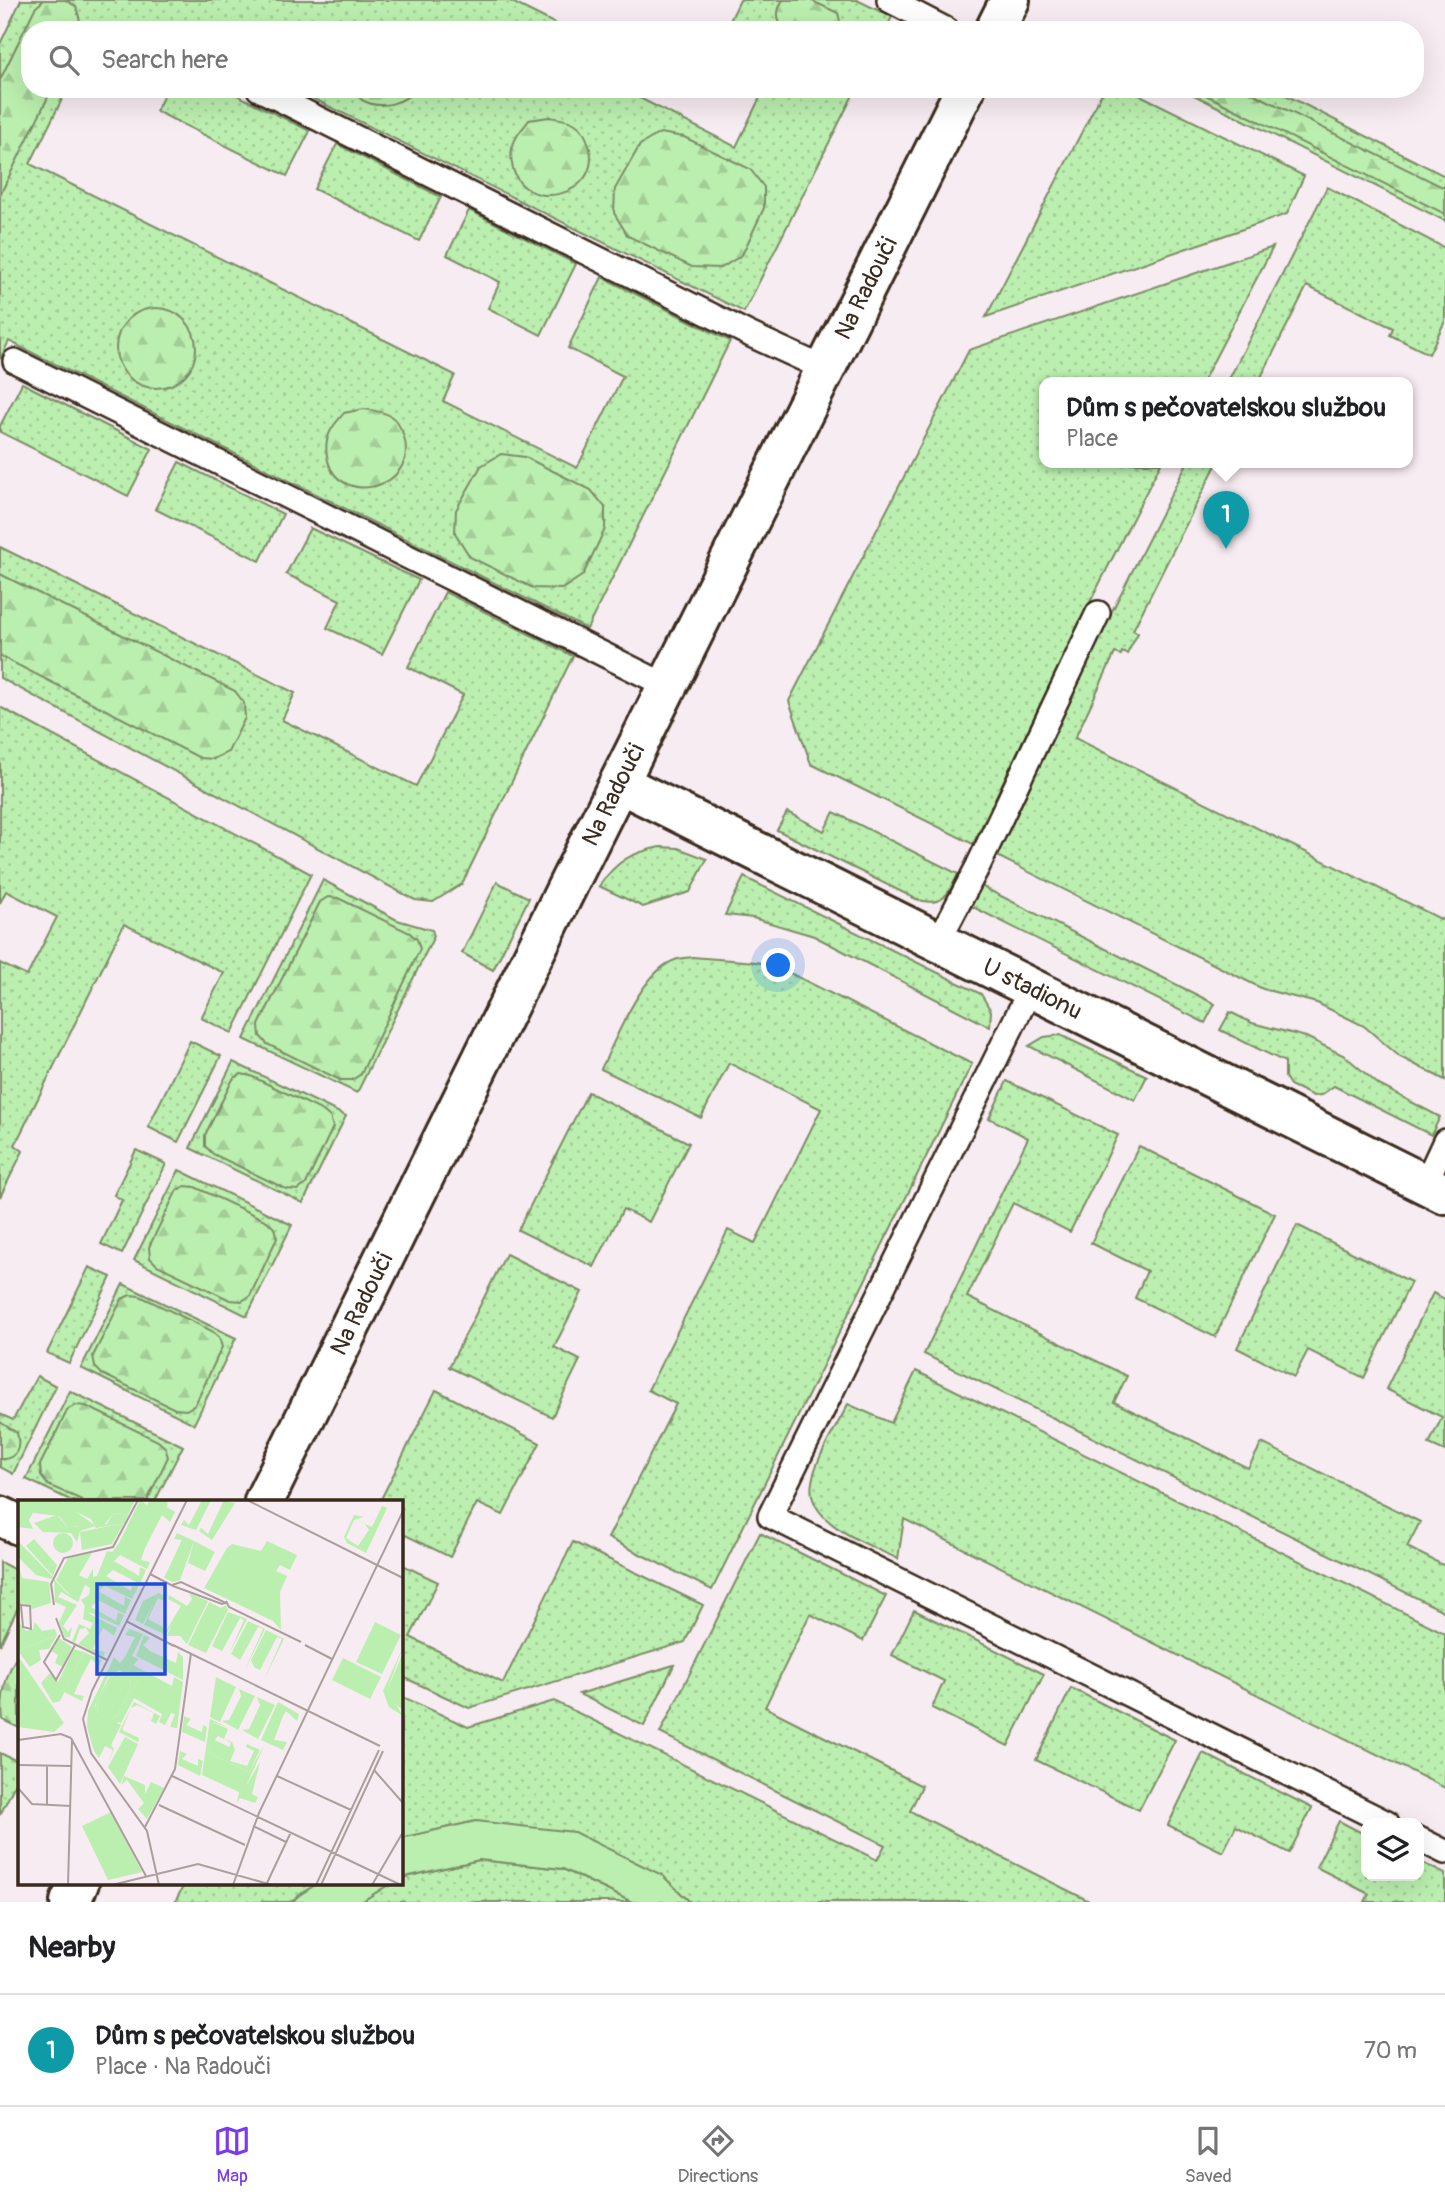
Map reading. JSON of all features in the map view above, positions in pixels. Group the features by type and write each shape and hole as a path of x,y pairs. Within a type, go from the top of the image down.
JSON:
{"street":[{"path":"1000,21 1010,0"},
{"name":"Na Radouči","path":"264,1500 960,98"},
{"name":"U stadionu","path":"619,783 1435,1189"},
{"path":"0,1516 18,1525"},
{"path":"69,1902 78,1884"}],"lane":[{"path":"889,0 930,21"},
{"path":"278,98 825,369"},
{"path":"15,361 667,686"},
{"path":"938,942 978,866 1098,613"},
{"path":"1031,988 770,1516 1377,1818"},
{"path":"1435,1189 1445,1141"},
{"path":"1424,1842 1445,1852"}],"green space":[{"path":"21,0 508,0 550,21 21,21 21,98 63,98 30,164 455,375 443,401 577,468 623,376 568,348 602,277 730,341 587,629 9,341 0,359 0,44"},
{"path":"44,0 65,0 76,6 80,21 29,21 35,8"},
{"path":"740,0 857,0 892,17 890,21 730,21"},
{"path":"783,0 810,0 838,13 840,21 779,21 779,8"},
{"path":"21,37 21,98 48,98 0,195 0,80"},
{"path":"162,98 243,98 310,131 287,176 156,111"},
{"path":"312,98 640,98 736,147 760,98 851,98 744,312"},
{"path":"360,98 405,98 385,105"},
{"path":"1099,98 1146,98 1304,176 1287,214 986,317"},
{"path":"1200,98 1292,98 1445,176 1445,221"},
{"path":"1212,98 1262,98 1445,188 1445,214"},
{"path":"549,117 569,121 583,131 589,145 591,163 585,177 575,187 546,195 532,192 520,183 513,169 511,153 516,138 529,120"},
{"path":"660,133 684,137 750,169 764,187 764,208 742,255 721,268 692,267 628,236 614,213 615,189 640,145"},
{"path":"337,144 441,197 419,241 314,189"},
{"path":"1327,187 1445,248 1445,321 1429,354 1390,335 1393,328 1307,286 1261,377 1230,377"},
{"path":"469,210 576,264 541,335 488,308 500,282 447,255"},
{"path":"1273,247 1205,377 1039,377 1039,468 1158,468 1087,608 973,844 811,764 789,701 969,350"},
{"path":"156,308 171,311 184,320 193,333 196,348 193,363 184,376 171,385 156,388 141,385 128,376 119,363 116,348 119,333 128,320 141,311"},
{"path":"22,383 152,449 128,496 0,432 0,426"},
{"path":"364,409 384,413 398,423 404,437 406,455 400,469 390,480 376,486 361,487 347,484 335,475 328,461 326,445 331,430 344,413"},
{"path":"501,454 525,457 591,490 605,507 605,529 583,575 562,589 533,588 470,557 455,533 456,510 481,466"},
{"path":"179,462 283,514 260,561 155,509"},
{"path":"1184,468 1214,468 1133,630 1138,633 1127,654 1115,653 1075,738 1445,921 1445,1080 1400,1057 1364,1026 1317,1003 1263,989 997,856 1108,619"},
{"path":"310,528 419,580 382,654 327,628 340,600 286,574"},
{"path":"0,547 295,693 282,720 416,786 463,695 408,667 445,592 573,656 462,884 433,902 415,900 0,678"},
{"path":"0,574 235,691 244,703 245,718 228,752 213,759 200,758 0,656"},
{"path":"0,707 311,874 232,1033 201,1018 224,973 124,924 15,1145 23,1151 0,1197 0,963 27,976 57,917 6,891 0,903"},
{"path":"787,812 824,831 834,812 958,874 947,894 938,901 916,899 777,830"},
{"path":"660,847 678,848 707,859 690,892 643,907 599,886 625,859"},
{"path":"744,877 981,994 991,1011 990,1027 814,936 753,918 725,915"},
{"path":"323,880 397,920 432,930 434,936 357,1093 244,1039"},
{"path":"497,882 529,898 493,970 462,953"},
{"path":"981,886 1215,1004 1205,1023 971,906"},
{"path":"328,897 338,898 410,933 417,939 420,949 361,1074 352,1080 340,1080 267,1044 260,1036 259,1025 320,902"},
{"path":"692,957 756,962 778,967 972,1064 712,1590 608,1538 676,1404 648,1390 728,1230 755,1243 821,1109 729,1063 701,1118 601,1069 631,1007 652,977 675,960"},
{"path":"1230,1012 1252,1023 1306,1037 1345,1056 1379,1085 1440,1117 1431,1135 1334,1086 1321,1095 1313,1096 1290,1085 1285,1077 1285,1062 1220,1030"},
{"path":"1060,1035 1147,1076 1135,1100 1029,1046 1044,1037"},
{"path":"190,1041 221,1056 178,1142 148,1127"},
{"path":"233,1062 346,1116 303,1203 190,1148"},
{"path":"241,1074 251,1076 323,1111 330,1117 333,1127 306,1184 298,1190 286,1189 213,1154 205,1146 205,1135 233,1079"},
{"path":"1007,1081 1118,1135 1070,1232 1013,1203 967,1297 1127,1376 1114,1402 1248,1468 1262,1443 1420,1522 1407,1547 1445,1566 1445,1612 924,1354 1028,1138 989,1118"},
{"path":"588,1092 689,1143 649,1222 623,1209 594,1267 518,1230"},
{"path":"1139,1146 1275,1214 1215,1337 1135,1298 1147,1271 1091,1243"},
{"path":"136,1150 166,1164 122,1254 101,1244 122,1200 114,1195"},
{"path":"179,1170 292,1225 247,1316 134,1260"},
{"path":"185,1186 195,1187 267,1221 274,1228 277,1238 250,1296 242,1301 230,1300 157,1265 150,1258 149,1247 177,1190"},
{"path":"1297,1225 1411,1282 1364,1378 1308,1350 1294,1377 1237,1348"},
{"path":"506,1254 582,1292 554,1347 580,1360 552,1417 449,1367"},
{"path":"89,1267 111,1277 69,1363 47,1353"},
{"path":"123,1284 236,1338 194,1424 81,1368"},
{"path":"1433,1293 1445,1299 1445,1451 1429,1444 1442,1417 1386,1389"},
{"path":"130,1295 140,1296 212,1331 219,1337 222,1347 195,1405 186,1410 175,1409 102,1374 95,1367 93,1356 122,1299"},
{"path":"916,1371 1445,1633 1445,1788 904,1519 898,1559 856,1539 828,1521 812,1497 812,1482 822,1452 848,1404 891,1423"},
{"path":"37,1376 56,1386 13,1474 0,1467 0,1414 13,1420"},
{"path":"436,1390 540,1443 503,1515 477,1503 450,1557 402,1533 402,1500 381,1500"},
{"path":"70,1391 183,1446 156,1500 70,1500 26,1479"},
{"path":"76,1405 86,1406 158,1441 165,1447 168,1457 147,1500 82,1500 48,1485 41,1476 40,1465 68,1409"},
{"path":"0,1422 17,1433 18,1438 16,1452 6,1459 0,1459"},
{"path":"760,1533 886,1596 863,1641 810,1614 765,1707 922,1786 910,1811 1091,1902 690,1902 662,1875 476,1821 402,1838 402,1696 468,1727 554,1701 877,1860 885,1845 660,1733"},
{"path":"573,1542 703,1605 685,1642 469,1708 402,1676 402,1564 438,1582 410,1637 503,1683"},
{"path":"0,1562 18,1571 18,1607 0,1645"},
{"path":"914,1610 1044,1674 1008,1746 932,1708 944,1681 892,1655"},
{"path":"18,1654 18,1728 3,1720 2,1711 7,1676"},
{"path":"674,1665 644,1726 579,1694"},
{"path":"1071,1688 1175,1740 1139,1810 1036,1760"},
{"path":"0,1753 18,1762 18,1778 0,1815"},
{"path":"1203,1753 1312,1808 1289,1853 1236,1826 1223,1852 1168,1825"},
{"path":"476,1821 574,1832 662,1875 690,1902 632,1902 563,1869 479,1860 402,1878 402,1838"},
{"path":"1339,1821 1361,1832 1361,1881 1424,1881 1424,1864 1445,1874 1445,1902 1365,1902 1369,1894 1316,1867"},
{"path":"479,1860 563,1869 632,1902 361,1902 389,1884 402,1884 402,1878"},
{"path":"184,1884 316,1884 292,1902 175,1902"},
{"path":"316,1884 389,1884 361,1902 292,1902"}],"place":[{"name":"Dům s pečovatelskou službou","path":"1226,549"}]}
